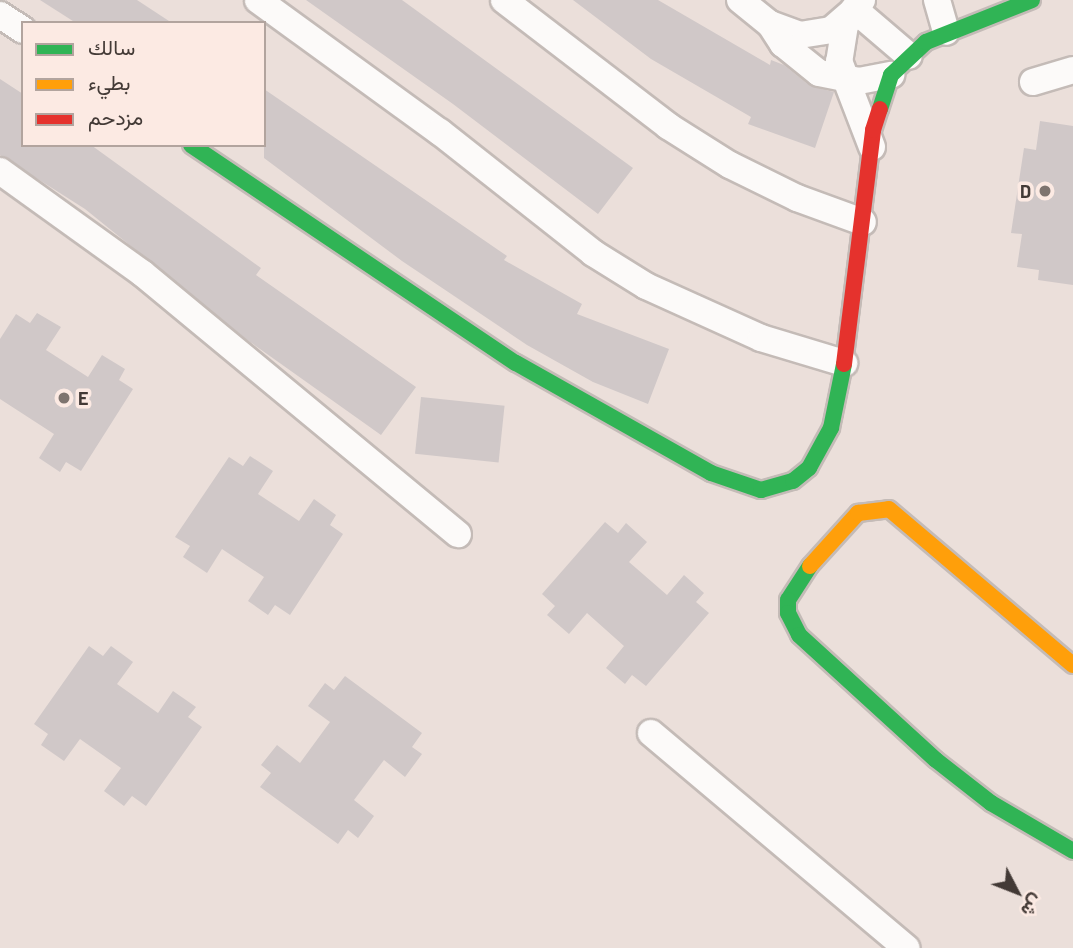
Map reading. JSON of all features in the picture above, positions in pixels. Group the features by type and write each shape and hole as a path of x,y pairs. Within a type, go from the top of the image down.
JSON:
{"street":[{"path":"258,0 440,132 593,253 646,286 761,338 845,363"},
{"path":"504,0 668,126 720,158 797,198 863,222"},
{"path":"740,0 770,24 799,61 843,80 891,75"},
{"path":"937,0 946,32"},
{"path":"194,147 516,363 698,466 746,487 778,487 809,467 831,428 845,363 876,110 891,75 909,56 946,32 1032,0"},
{"path":"858,3 840,43 843,80 873,149"},
{"path":"770,24 785,31 816,34 831,30 858,3"},
{"path":"858,3 909,56"},
{"path":"0,15 21,29"},
{"path":"1032,82 1073,70"},
{"path":"0,171 142,274 458,534"},
{"path":"1073,665 889,509 858,513 792,588 788,613 799,635 963,783 1073,850"},
{"path":"651,733 906,948"}],"building":[{"path":"40,0 137,0 169,21 73,21"},
{"path":"306,0 402,0 633,168 598,214 453,104"},
{"path":"573,0 658,0 770,65 771,60 784,65 810,86 834,92 815,148 748,124 751,117 651,59"},
{"path":"0,79 21,93 21,147 94,147 261,268 256,275 416,387 381,435 246,339 85,209 0,155"},
{"path":"266,90 507,256 504,260 582,304 577,314 669,349 648,404 593,382 527,345 402,261 264,158"},
{"name":"D","path":"1040,121 1073,126 1073,285 1038,280 1039,270 1017,267 1022,234 1011,233 1024,148 1036,150"},
{"name":"E","path":"37,313 61,327 46,350 88,377 102,355 125,369 119,380 133,389 81,471 66,462 60,472 39,458 54,434 0,399 0,339 16,314 30,323"},
{"path":"421,397 505,406 499,462 415,454"},
{"path":"250,456 273,471 258,494 299,521 314,499 336,515 330,525 343,534 290,615 275,605 268,615 248,601 264,577 222,549 207,573 183,557 190,546 175,537 229,457 243,466"},
{"path":"605,522 618,533 626,523 647,542 629,562 667,595 684,575 704,593 696,602 709,613 646,686 632,675 625,684 606,668 624,646 587,613 569,634 547,615 555,606 542,594"},
{"path":"89,646 103,656 111,646 133,662 117,684 158,713 173,691 196,707 188,717 202,727 146,806 132,796 124,806 104,791 121,768 80,739 64,761 41,745 48,734 34,724"},
{"path":"345,676 422,733 412,747 422,754 405,777 384,760 354,800 374,816 358,838 348,830 338,844 260,787 271,773 261,765 277,745 300,763 330,722 308,706 325,683 334,690"}],"traffic: fast":[{"path":"880,109 891,75 926,42 1032,0"},
{"path":"194,147 516,363 711,473 761,490 793,481 809,468 831,428 844,364"},
{"path":"810,566 788,600 788,613 799,635 936,760 991,803 1073,851"}],"traffic: slow":[{"path":"810,566 858,513 889,509 1073,665"}],"traffic: jam":[{"path":"844,364 873,130 880,109"}],"place":[{"name":"D","path":"1045,191"},
{"name":"E","path":"64,398"}]}
